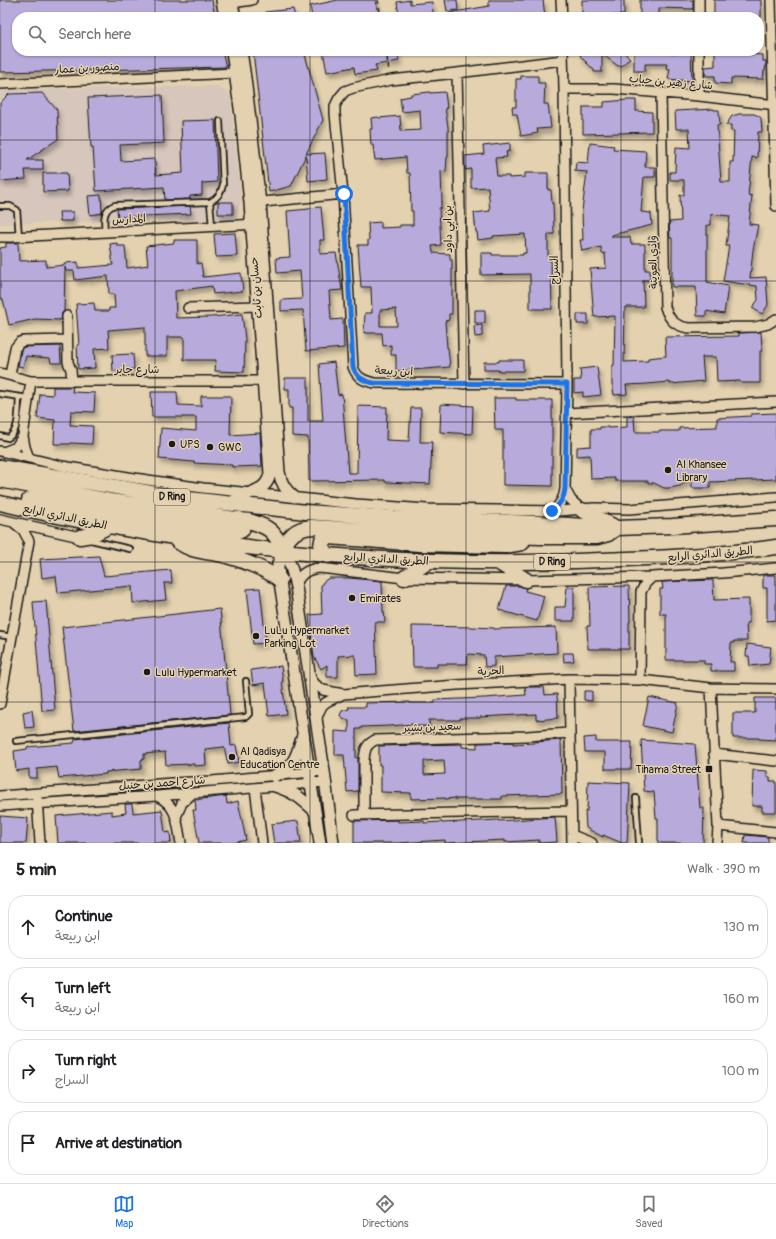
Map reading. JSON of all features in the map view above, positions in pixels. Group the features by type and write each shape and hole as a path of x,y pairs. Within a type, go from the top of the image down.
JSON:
{"main road":[{"name":"D Ring","path":"0,467 180,498 306,512 393,518 617,528 776,519"},
{"path":"0,480 110,501 240,519 257,524 274,533 283,551"},
{"path":"2,503 34,501 234,532 238,532 243,528 243,524 240,519"},
{"name":"الطريق الدائري الرابع","path":"2,503 109,526 173,536 328,556 428,562 577,562 730,552 776,547"},
{"path":"283,551 289,538 294,533 300,529 311,527 540,537 597,537 608,534 617,528 582,510"},
{"path":"80,537 98,532 109,526"},
{"path":"173,536 185,547 192,550 234,558 269,573 280,580"},
{"path":"328,556 321,546 322,540 325,538 419,544 504,546 520,544 540,537"},
{"path":"404,578 428,562"},
{"path":"498,563 526,580"}],"street":[{"path":"227,2 252,0"},
{"path":"561,0 562,12"},
{"path":"699,0 699,12"},
{"path":"771,0 775,105 776,206"},
{"path":"226,12 227,2"},
{"path":"227,2 232,12"},
{"name":"حسان بن ثابت","path":"234,56 240,75"},
{"name":"حسان بن ثابت","path":"241,56 240,75 255,203 268,383 280,479 287,491 294,497"},
{"name":"ابن ربيعة","path":"563,56 457,74 391,80 353,88 345,91 339,98 335,114 344,194 353,367 355,373 367,382 374,383 567,384"},
{"name":"السراج","path":"552,511 562,502 565,489 567,384 563,56"},
{"path":"699,56 699,96"},
{"name":"بن ابي داود","path":"457,74 464,384"},
{"name":"منصور بن عمار","path":"0,84 240,75"},
{"name":"شارع زهير بن حباب","path":"564,89 614,89 699,96 775,105"},
{"name":"وادي العوينة","path":"661,93 665,307 668,315 673,322 680,326 689,328 755,327 768,324 776,319"},
{"path":"255,203 344,194"},
{"name":"المدارس","path":"0,236 19,237 256,224"},
{"path":"188,308 262,308"},
{"path":"67,316 68,362 65,371 68,381"},
{"path":"5,374 12,361 15,348 20,342 25,340 67,340"},
{"name":"شارع جابر","path":"5,374 31,381 268,383"},
{"path":"29,458 23,436 24,397 31,381"},
{"name":"حسان بن ثابت","path":"230,504 264,486 269,478 268,383"},
{"path":"566,413 776,402"},
{"path":"2,452 16,447 23,436"},
{"path":"2,452 62,466 202,488 356,504 427,509 552,511 594,508 629,509 776,497"},
{"path":"565,489 571,500 582,510"},
{"name":"الطريق الدائري الرابع","path":"0,519 80,537"},
{"path":"13,522 23,530 29,541"},
{"path":"0,704 29,541 42,529"},
{"path":"283,551 278,564 280,580 320,843"},
{"path":"283,551 289,560 296,586 333,843"},
{"name":"الطريق الدائري الرابع","path":"296,586 296,582 306,572 312,569 320,568 404,578 526,580 652,577 776,568"},
{"path":"629,577 641,592"},
{"path":"640,680 641,592 645,584 652,577"},
{"name":"الحرية","path":"308,674 319,688 343,694 457,685 569,679 640,680 711,688 776,689"},
{"path":"569,679 572,839 592,843"},
{"path":"711,688 718,826 717,843"},
{"name":"الحرية","path":"316,721 319,710 325,702 343,694"},
{"path":"304,732 296,758 292,764 274,781 301,798 315,811"},
{"name":"سعيد بن بشير","path":"569,734 375,740 368,744 364,751 359,815 571,811"},
{"path":"714,754 776,761"},
{"name":"شارع احمد بن حنبل","path":"0,796 70,790 274,781 324,776"},
{"name":"شارع احمد بن حنبل","path":"0,806 255,788 274,781"},
{"path":"255,788 262,843"},
{"path":"70,790 71,801"},
{"path":"37,792 40,843"},
{"path":"176,817 182,803 194,793"},
{"path":"157,796 164,799 174,810 181,843"},
{"path":"718,826 776,832"}],"lane":[{"path":"105,232 105,214 108,208 115,205 210,202 219,195 223,185 220,121"},
{"path":"210,202 212,226"},
{"path":"0,206 10,206 17,210 19,237"},
{"path":"0,394 24,397 17,425 12,435 8,438 0,436"},
{"name":"الطريق الدائري الرابع","path":"80,537 130,550"},
{"path":"0,635 12,637"},
{"path":"16,741 246,717 249,714 246,681"},
{"path":"636,798 639,843"}],"path":[{"path":"378,0 380,12"},
{"path":"387,56 391,80"}],"shaded area":[{"path":"218,86 230,95 241,199 236,220 104,221 0,224 0,90"}],"building":[{"path":"0,0 212,0 214,12 12,12 12,56 223,56 226,67 0,72"},
{"path":"338,0 376,0 378,12 311,12 310,6"},
{"path":"410,0 410,4 432,2 433,12 398,12 397,2"},
{"path":"445,0 457,0 458,10 447,11"},
{"path":"489,0 543,0 544,12 455,12 489,6"},
{"path":"582,0 624,0 624,12 582,12"},
{"path":"640,0 693,0 693,9 659,8 659,12 640,12"},
{"path":"714,0 761,0 761,12 714,12"},
{"path":"293,9 294,12 265,12"},
{"path":"254,56 305,56 323,120 306,154 325,153 327,179 308,181 306,155 291,186 269,192"},
{"path":"324,56 398,56 399,61 375,65 377,71 355,74 354,67 327,72"},
{"path":"580,56 602,56 602,72 594,72 594,70"},
{"path":"605,56 628,56 630,58 621,66 618,66"},
{"path":"634,56 691,56 692,81 668,79 670,69 666,68 667,64 645,64 645,71 634,71"},
{"path":"715,56 763,56 763,61 766,61 763,79 731,78 731,84 715,83 715,76 706,76 705,67 715,66"},
{"path":"521,76 538,76 538,83 545,83 544,104 548,104 551,128 537,129 538,133 521,136 517,114 513,114 512,107 516,107 516,79 521,79"},
{"path":"445,92 447,108 445,108 448,127 448,157 446,172 441,171 442,202 441,208 439,208 441,245 432,246 433,253 450,254 450,260 452,260 452,314 449,314 449,320 445,321 450,367 396,371 396,355 391,355 391,345 383,346 382,333 364,333 365,313 372,313 371,287 361,287 358,245 368,245 368,223 381,222 381,228 400,227 400,225 413,225 410,173 407,173 406,157 375,160 373,145 371,145 370,129 372,129 371,118 400,116 401,131 421,130 420,110 402,112 400,98 411,96 411,94","holes":["396,309 397,326 380,326 380,310"]},
{"path":"42,93 57,110 58,139 27,160 43,160 43,170 25,170 26,179 0,181 0,103 9,94"},
{"path":"162,95 164,143 120,145 121,161 155,159 156,175 183,173 181,121 215,120 217,182 202,183 202,195 190,196 190,199 165,200 164,187 96,191 93,147 91,147 88,98"},
{"path":"636,100 636,111 652,112 652,132 583,134 583,107 604,107 604,102"},
{"path":"719,110 720,125 717,125 721,182 730,182 730,162 733,162 734,131 731,131 731,125 726,125 732,116 739,114 754,114 761,118 762,132 758,132 757,158 752,157 748,195 752,196 749,224 758,225 753,250 750,278 766,277 768,305 762,314 752,308 758,300 757,286 723,281 729,246 726,246 730,216 711,214 711,225 707,225 707,282 728,286 724,314 706,311 706,316 697,316 696,287 672,287 672,238 670,238 669,222 681,221 680,195 684,195 684,180 670,180 670,172 675,172 676,147 690,148 689,129 676,129 675,111"},
{"path":"510,143 510,151 506,152 507,157 495,158 497,176 509,176 509,178 525,177 525,173 548,173 548,190 551,190 552,204 553,203 554,234 548,234 548,260 551,260 552,309 530,309 530,274 481,275 481,253 492,253 492,255 523,255 523,253 526,253 525,234 493,236 493,238 478,240 474,213 490,211 488,187 471,188 471,169 465,170 465,156 484,154 483,146"},
{"path":"590,143 614,146 613,149 646,151 645,167 655,167 655,177 644,177 641,212 651,213 652,225 612,235 612,237 630,237 631,244 645,244 645,270 650,270 650,280 643,280 644,307 625,307 624,362 648,361 648,358 666,356 665,337 739,336 739,333 761,332 762,351 760,351 760,383 741,383 740,381 717,382 716,357 702,357 704,381 670,384 670,382 626,385 627,394 614,395 612,384 612,366 614,365 615,316 594,317 590,269 606,268 605,253 602,254 601,247 582,251 580,240 583,240 582,211 587,172 575,171 576,162 588,163"},
{"path":"43,173 67,173 68,191 43,192"},
{"path":"101,195 102,213 90,215 88,196"},
{"path":"218,202 233,202 233,214 218,214"},
{"path":"190,206 191,214 118,217 117,209"},
{"path":"321,207 324,240 320,240 320,254 336,253 342,290 329,291 331,320 343,319 344,348 306,351 303,310 281,311 281,300 302,299 300,271 277,273 276,258 290,257 287,211"},
{"path":"59,212 73,212 73,221 60,221"},
{"path":"235,233 237,256 216,257 214,234"},
{"path":"649,237 656,237 656,244 648,244"},
{"path":"174,240 197,240 197,264 201,263 203,277 241,273 243,291 213,294 212,286 175,291 176,318 242,314 245,339 244,372 215,371 216,360 184,360 184,337 167,337 167,356 145,356 145,327 108,330 109,348 94,349 95,368 78,369 77,345 79,345 76,304 94,303 95,311 109,311 109,308 115,308 114,294 109,294 108,276 75,280 74,271 66,271 65,267 64,311 62,313 61,320 35,319 9,325 3,299 0,299 0,248 6,247 6,243 18,243 19,261 46,260 46,267 78,262 78,268 113,265 110,244 117,243 117,246 125,246 127,268 148,265 146,246 174,243"},
{"path":"475,310 485,310 485,323 475,323"},
{"path":"577,314 588,314 588,324 577,324"},
{"path":"482,325 482,336 475,337 474,326"},
{"path":"60,346 61,363 51,363 50,358 26,356 23,367 18,366 23,347"},
{"path":"133,354 134,369 113,371 112,355"},
{"path":"499,360 523,360 523,371 484,370 484,362 499,362"},
{"path":"334,362 338,395 342,394 348,473 357,473 358,406 387,407 386,440 409,441 411,408 421,408 420,442 432,442 430,484 385,482 385,480 309,481 308,437 292,436 292,408 289,408 289,389 285,389 285,378 308,378 308,421 323,421 319,364"},
{"path":"597,367 601,395 583,397 583,392 574,393 574,380 581,380 580,369"},
{"path":"53,387 73,387 72,392 95,393 94,412 71,411 70,425 93,426 92,444 54,444 55,420 37,418 40,394 53,395"},
{"path":"151,392 177,392 178,405 201,406 201,396 231,396 230,435 260,433 262,466 232,467 232,465 159,459 161,428 196,431 196,417 152,417"},
{"path":"494,398 516,398 516,400 552,400 552,486 503,485 503,430 495,430"},
{"path":"441,404 473,406 472,434 440,432"},
{"path":"776,413 776,479 710,482 710,488 692,488 692,478 680,486 664,488 654,483 648,483 648,481 615,481 615,478 591,479 590,455 577,456 577,447 591,446 591,429 600,429 600,427 627,427 627,417 634,416 635,432 660,432 679,431 679,428 717,427 717,418"},
{"path":"99,556 104,576 171,570 172,583 164,583 166,600 133,603 132,586 58,593 56,576 42,578 40,559"},
{"path":"763,575 776,575 776,620 767,621 767,588 763,588"},
{"path":"329,578 382,581 383,612 385,622 375,622 377,674 356,675 355,655 338,656 338,677 327,677 327,665 321,669 314,657 309,615 322,614 321,586 323,582"},
{"path":"713,580 714,600 749,599 749,623 746,623 747,641 734,641 734,643 731,643 730,662 734,662 734,671 711,671 711,664 704,664 704,660 666,660 666,614 660,614 660,589 663,589 662,582"},
{"path":"506,586 519,586 526,588 525,591 544,596 537,621 499,610"},
{"path":"629,586 629,649 588,649 587,626 590,626 589,587"},
{"path":"567,587 574,587 574,621 555,621 555,607 565,607"},
{"path":"260,588 266,643 253,644 247,589"},
{"path":"46,601 55,710 42,711 33,602"},
{"name":"Lulu Hypermarket","path":"220,609 230,715 74,731 62,627"},
{"path":"412,626 494,629 556,627 557,653 494,657 494,666 485,667 484,655 468,654 467,664 437,664 437,667 413,667"},
{"path":"747,644 771,647 769,664 750,666 749,656 746,656"},
{"path":"563,653 573,653 574,661 564,662"},
{"path":"281,666 286,714 269,716 265,683 253,685 251,670"},
{"path":"525,687 544,687 545,695 557,694 558,718 536,720 536,714 460,718 460,720 429,720 429,726 414,726 414,724 361,727 361,729 356,729 358,791 347,792 344,755 335,755 335,731 349,732 349,720 342,718 340,715 342,711 349,709 348,707 366,707 366,703 435,703 435,700 526,695"},
{"path":"584,691 592,691 592,701 584,700"},
{"path":"649,697 678,703 672,732 643,726"},
{"path":"755,698 776,698 776,740 759,738 733,738 733,713 755,713"},
{"path":"32,710 34,727 25,728 23,712"},
{"path":"229,723 231,746 236,745 239,762 228,764 224,747 205,749 206,765 166,765 165,752 144,754 144,759 141,760 141,769 106,772 106,774 59,778 57,767 37,769 37,778 29,778 29,769 16,771 14,751 27,749 27,747 74,743 75,739"},
{"path":"596,737 596,742 632,742 631,769 605,769 605,752 585,752 584,738"},
{"path":"561,740 562,794 502,796 502,799 411,799 411,793 381,792 379,746 462,744 462,747 477,748 477,743 513,742 513,744","holes":["444,760 445,774 424,775 424,761"]},
{"path":"641,740 695,744 700,808 704,808 703,843 658,843 658,818 656,818 654,792 644,791"},
{"path":"753,770 767,771 767,777 770,777 770,781 776,781 776,812 762,812 762,806 752,806"},
{"path":"588,781 630,783 627,843 622,843 603,835 603,837 586,828 585,811 587,811"},
{"path":"226,796 227,804 238,801 246,840 233,843 199,843 193,810 196,810 195,800"},
{"path":"125,804 132,804 133,813 162,810 165,833 170,832 171,843 58,843 56,816 112,811 112,815 126,813"},
{"path":"0,816 28,818 26,843 0,843"},
{"path":"555,817 557,842 539,843 539,840 505,842 505,840 445,843 445,840 397,843 354,843 354,821 398,820 398,822 424,821 424,823 442,823"},
{"path":"298,821 301,843 274,843 271,824"},
{"path":"745,835 768,837 768,843 744,843"}],"place":[{"name":"UPS","path":"172,444"},
{"name":"GWC","path":"210,447"},
{"name":"Al Khansee Library","path":"668,470"},
{"name":"Emirates","path":"352,598"},
{"name":"LuLu Hypermarket Parking Lot","path":"256,636"},
{"name":"Lulu Hypermarket","path":"147,672"},
{"name":"Al Qadisya Education Centre","path":"232,757"},
{"name":"Tihama Street","path":"709,769"}],"route":[{"path":"344,194 353,367 355,373 367,382 374,383 567,384 565,489 562,502 552,511"}]}
